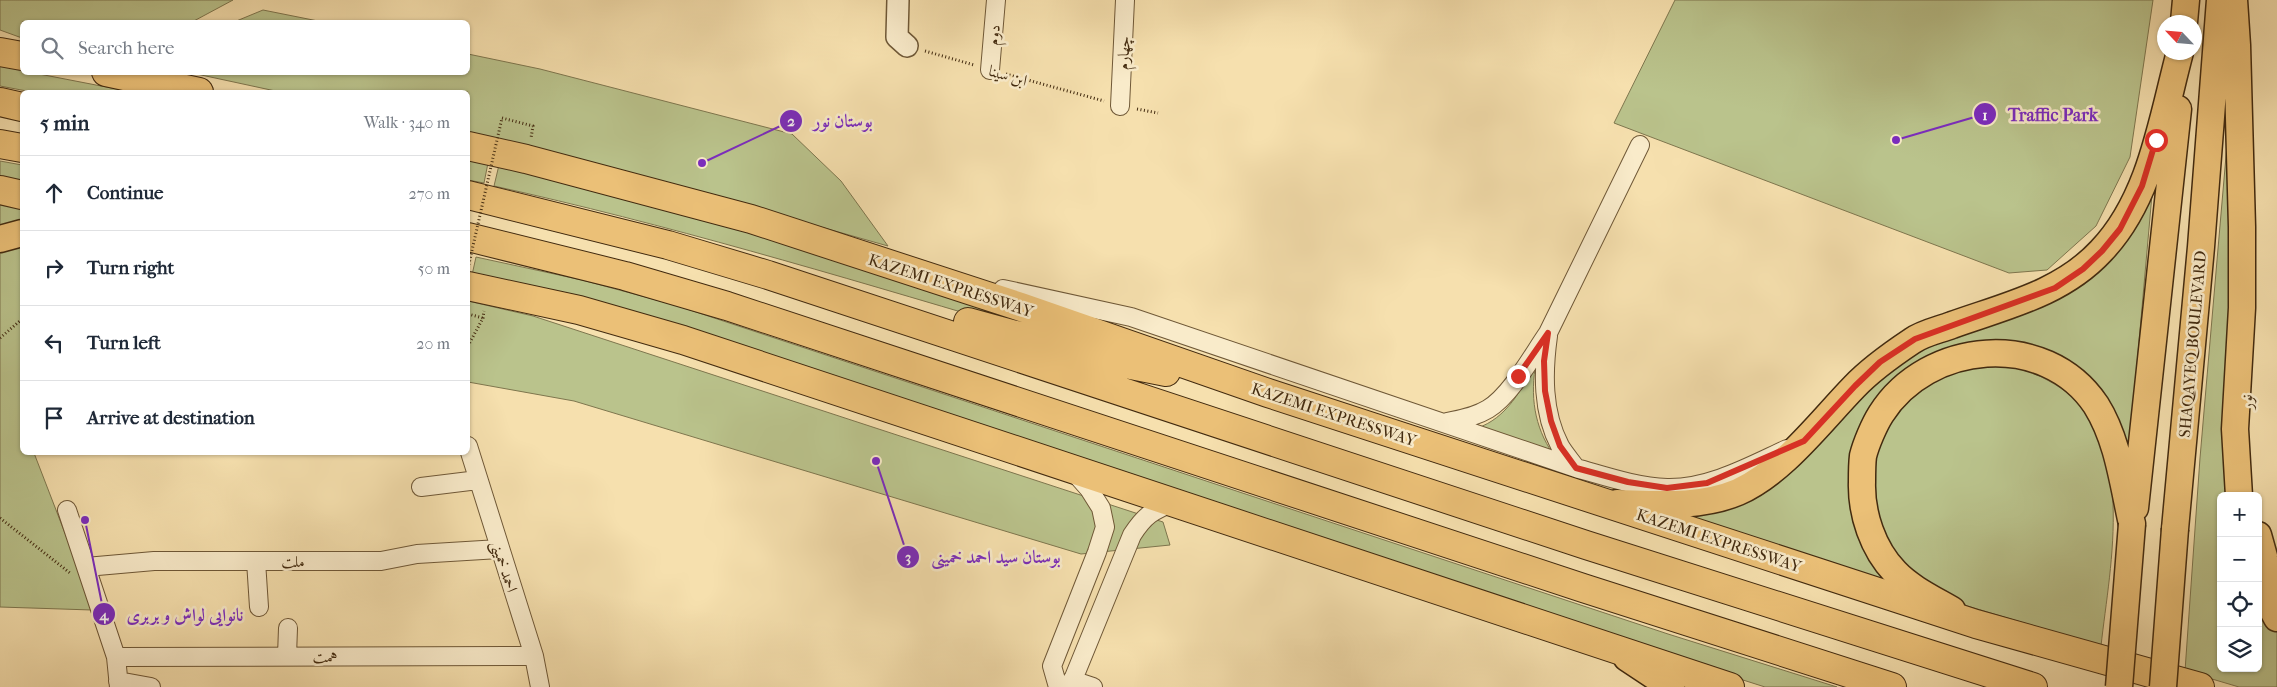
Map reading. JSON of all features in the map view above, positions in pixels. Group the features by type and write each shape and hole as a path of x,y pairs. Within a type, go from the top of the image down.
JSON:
{"highway":[{"path":"0,52 20,54"},
{"path":"120,75 189,90"},
{"path":"0,102 20,107"},
{"path":"0,144 20,148"},
{"name":"KAZEMI EXPRESSWAY","path":"470,146 526,159 726,212 1021,307 1268,393 1976,624 2200,687"},
{"path":"0,190 20,195"},
{"path":"470,195 668,244 1586,545 2032,687"},
{"path":"470,237 625,276 727,306 1591,591 1892,687"},
{"path":"470,286 579,310 682,340 1730,687"},
{"path":"873,310 965,321 1111,361 1268,393"}],"main road":[{"path":"2185,15 2186,0"},
{"name":"SHAQAYEQ BOULEVARD","path":"2163,687 2220,0"},
{"path":"2234,0 2238,45 2242,227 2242,308 2235,429 2238,492"},
{"path":"0,43 20,53"},
{"path":"1607,503 1682,504 1717,499 1738,492 1764,476 1804,441 1880,362 1915,339 2055,288 2083,269 2102,251 2120,229 2142,186 2179,60"},
{"path":"2119,687 2132,524 2178,110 2181,60"},
{"path":"0,239 20,234"},
{"name":"نور","path":"2242,308 2248,445 2253,492"},
{"path":"1976,624 1917,589 1895,572 1879,549 1867,526 1861,498 1863,456 1880,414 1905,385 1933,366 1968,355 1994,353 2023,356 2050,365 2077,384 2095,404 2111,432 2132,524"},
{"path":"2259,537 2265,560 2277,586"},
{"path":"2262,590 2277,618"},
{"path":"1612,647 1671,687"}],"street":[{"path":"898,0 897,37 907,46"},
{"name":"دوم","path":"990,70 996,0"},
{"name":"چهارم","path":"1120,106 1125,0"},
{"path":"1445,422 1471,417 1489,408 1518,376 1548,333 1640,145"},
{"path":"882,262 1130,317 1445,422 1576,468 1628,482 1667,488 1707,483 1804,441"},
{"path":"1548,333 1544,361 1545,391 1551,421 1560,446 1576,468"},
{"name":"احمد خمینی","path":"470,453 534,656 540,687"},
{"path":"1070,468 1089,489 1097,502 1105,527 1098,552 1052,666 1067,685 1093,687"},
{"path":"421,487 478,480"},
{"path":"1067,685 1132,535 1142,519 1148,514 1174,502"},
{"path":"66,510 82,573 116,657 119,684 151,687"},
{"name":"ملت","path":"82,573 154,561 381,561 417,554 499,549"},
{"path":"256,561 259,607"},
{"path":"287,656 288,628"},
{"name":"همت","path":"116,657 534,656"}],"path":[{"name":"ابن سینا","path":"907,46 1120,106 1158,114"},
{"path":"470,259 502,118 533,126"},
{"path":"470,315 483,318 470,342"},
{"path":"0,338 20,321"},
{"path":"0,518 82,573"}],"green space":[{"path":"0,0 233,0 196,20 20,20 20,37 0,30"},
{"path":"1675,0 2153,0 2130,157 2096,226 2047,270 2009,273 1614,123"},
{"path":"263,10 313,20 239,20"},
{"path":"470,54 540,69 792,134 841,181 888,246 757,209 470,136 470,90 271,90 201,75 470,75"},
{"path":"0,65 20,70 20,75 44,75 122,90 21,90 0,86"},
{"path":"2231,98 2233,492 2217,492 2217,672 2262,672 2262,605 2277,632 2277,687 2239,687 2185,671 2200,458"},
{"path":"470,159 488,163 484,183 470,180"},
{"path":"0,161 20,165 20,186 0,182"},
{"path":"499,165 762,235 1016,320 1040,330 1005,325 687,233 494,186"},
{"path":"2154,172 2128,466 2100,392 1966,345 1855,449 1897,586 1674,512 1780,480 1803,461 1879,376 1925,344 2049,300"},
{"path":"0,202 20,206 20,224 0,228"},
{"path":"20,245 20,455 35,455 85,585 92,610 0,607 0,250"},
{"path":"476,257 582,280 675,305 1668,634 1837,687 1765,687 472,275"},
{"path":"470,301 533,316 1163,522 1170,545 1081,554 574,401 470,382"},
{"path":"1536,362 1533,387 1535,410 1541,433 1553,454 1477,428 1497,418 1505,410 1519,392"},
{"path":"1995,366 2027,371 2056,385 2082,407 2099,436 2109,468 2113,504 2113,541 2101,646 1964,605 1914,576 1887,545 1873,507 1875,457 1884,430 1900,407 1919,389 1944,376 1969,368"}],"place":[{"name":"Traffic Park","path":"1896,140"},
{"name":"بوستان نور","path":"702,163"},
{"name":"بوستان سید احمد خمینی","path":"876,461"},
{"name":"نانوایی لواش و بربری","path":"85,520"}],"route":[{"path":"1518,376 1548,333 1544,361 1545,391 1551,421 1560,446 1576,468 1628,482 1667,488 1707,483 1804,441 1880,362 1915,339 2055,288 2083,269 2102,251 2120,229 2142,186 2156,140"}]}
